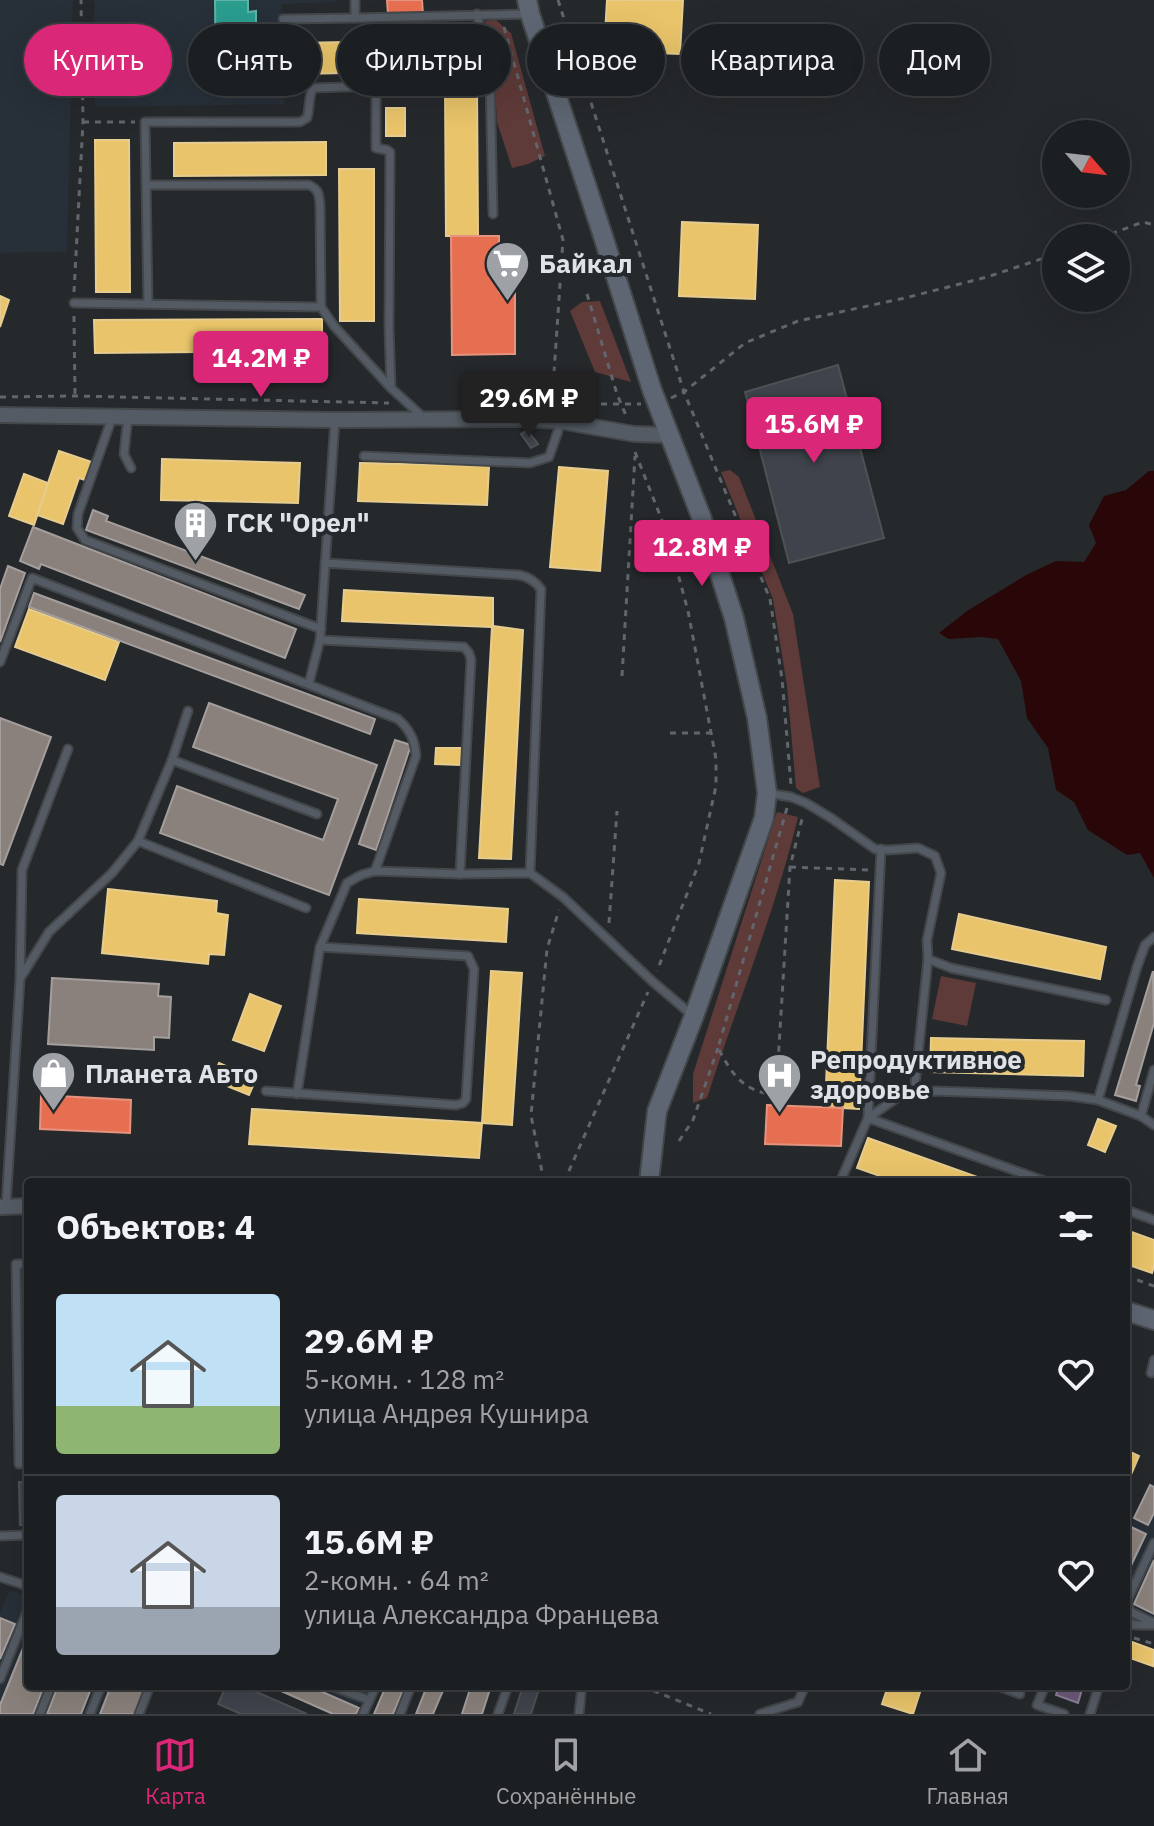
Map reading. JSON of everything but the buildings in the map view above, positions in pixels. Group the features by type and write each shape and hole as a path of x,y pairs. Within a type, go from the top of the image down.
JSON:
{"street":[{"path":"528,7 652,390 702,519 734,618 757,718 767,793 764,818 657,1111 649,1178"},
{"path":"0,415 335,420 522,419 560,421 634,434 668,435"},
{"path":"3,1207 24,1206"},
{"path":"1130,1312 1154,1320"}],"lane":[{"path":"355,0 355,18"},
{"path":"283,19 500,14 528,7"},
{"path":"477,14 490,79 493,214"},
{"path":"148,303 145,122 300,122 307,118 313,88 337,87"},
{"path":"376,96 376,148 390,152 391,388"},
{"path":"147,185 309,185 316,188 320,205 321,307 334,326 391,388 426,419"},
{"path":"74,303 321,307"},
{"path":"120,416 124,454 131,468"},
{"path":"120,416 78,514 77,528 85,540 321,629"},
{"path":"309,683 320,640 335,420"},
{"path":"364,456 530,463 549,457 560,421"},
{"path":"325,563 519,575 536,582 541,589 530,873"},
{"path":"0,662 32,578 398,719 407,727 416,756 375,871"},
{"path":"320,640 464,647 469,653 460,874"},
{"path":"20,979 49,932 112,873 138,841 172,760 188,711"},
{"path":"3,1207 20,979 22,870 68,749"},
{"path":"172,760 317,814"},
{"path":"767,793 806,803 875,849 918,848 935,856 941,873 927,940 928,959 914,1094"},
{"path":"138,841 306,908"},
{"path":"842,1178 868,1118 881,849"},
{"path":"297,1094 320,947 347,883 375,871 530,873 563,897 694,1016"},
{"path":"1098,1100 1137,967 1145,945 1154,937"},
{"path":"266,1091 456,1105 463,1103 467,1094 474,969 468,956 320,947"},
{"path":"928,959 951,968 1106,1000"},
{"path":"1141,1116 1154,1070"},
{"path":"868,1118 898,1097 936,1091 1070,1096 1098,1100 1141,1116 1154,1125"},
{"path":"868,1118 1036,1178"},
{"path":"1130,1211 1154,1220"},
{"path":"24,1264 16,1264 19,1464 24,1463"},
{"path":"1151,1373 1154,1360"},
{"path":"0,1536 24,1535"},
{"path":"1130,1594 1154,1543"},
{"path":"0,1577 24,1585"},
{"path":"1130,1610 1154,1624"},
{"path":"0,1679 24,1619"},
{"path":"1130,1623 1154,1624"},
{"path":"40,1714 49,1690"},
{"path":"90,1714 99,1690"},
{"path":"139,1714 148,1690"},
{"path":"342,1690 369,1700"},
{"path":"363,1714 374,1690"},
{"path":"400,1714 409,1690"},
{"path":"498,1714 507,1690"},
{"path":"579,1714 582,1690"},
{"path":"760,1714 798,1702 803,1690"},
{"path":"1009,1690 1020,1694"},
{"path":"1043,1690 1037,1705 1064,1714"},
{"path":"1090,1714 1098,1690"}],"path":[{"path":"75,396 74,303 83,122 81,0"},
{"path":"558,0 684,392"},
{"path":"500,14 563,240 552,402"},
{"path":"83,122 145,122"},
{"path":"1130,227 1143,222 1154,225"},
{"path":"540,404 658,404 684,392 745,343 798,321 905,298 987,277 1042,259"},
{"path":"587,294 622,405"},
{"path":"0,397 408,403"},
{"path":"622,676 634,434"},
{"path":"566,1178 652,981 699,863 716,786 716,759 688,611 670,546 635,452"},
{"path":"670,733 711,733"},
{"path":"607,938 617,811"},
{"path":"790,867 879,870"},
{"path":"544,1178 531,1115 547,949 563,897"},
{"path":"679,1141 693,1120 718,1048"},
{"path":"1130,1277 1154,1286"},
{"path":"1130,1637 1154,1644"},
{"path":"652,1690 711,1714"}],"shaded area":[{"path":"0,0 73,0 72,24 24,24 24,96 71,96 67,252 0,253"},
{"path":"94,0 337,0 282,4 282,24 188,24 188,96 284,96 284,104 95,107 95,96 172,96 172,24 94,24"},
{"path":"496,20 501,24 485,24 485,21"},
{"path":"511,33 545,156 512,168 497,122 496,96 511,96"},
{"path":"600,301 631,382 595,372 570,311 582,302"},
{"path":"730,470 739,477 793,614 820,787 803,793 796,788 787,686 773,599 721,472"},
{"path":"1149,471 1154,471 1154,878 1140,853 1127,855 1088,830 1074,802 1056,790 1048,748 1027,718 1021,681 998,639 949,639 939,633 967,611 1026,575 1056,561 1084,562 1096,543 1089,525 1104,496 1126,490"},
{"path":"777,812 798,817 789,853 707,1098 693,1103 693,1074"},
{"path":"941,976 976,983 967,1026 932,1019"},
{"path":"1154,1483 1154,1623 1130,1613 1130,1529 1150,1485"},
{"path":"10,1590 24,1595 24,1690 46,1690 36,1714 0,1714 0,1613"},
{"path":"52,1690 153,1690 144,1714 43,1714"},
{"path":"276,1690 364,1690 354,1714 334,1714"}],"place":[{"name":"Байкал","path":"508,303"},
{"name":"ГСК \"Орел\"","path":"195,562"},
{"name":"Планета Авто","path":"54,1113"},
{"name":"Репродуктивное здоровье","path":"779,1114"}]}
